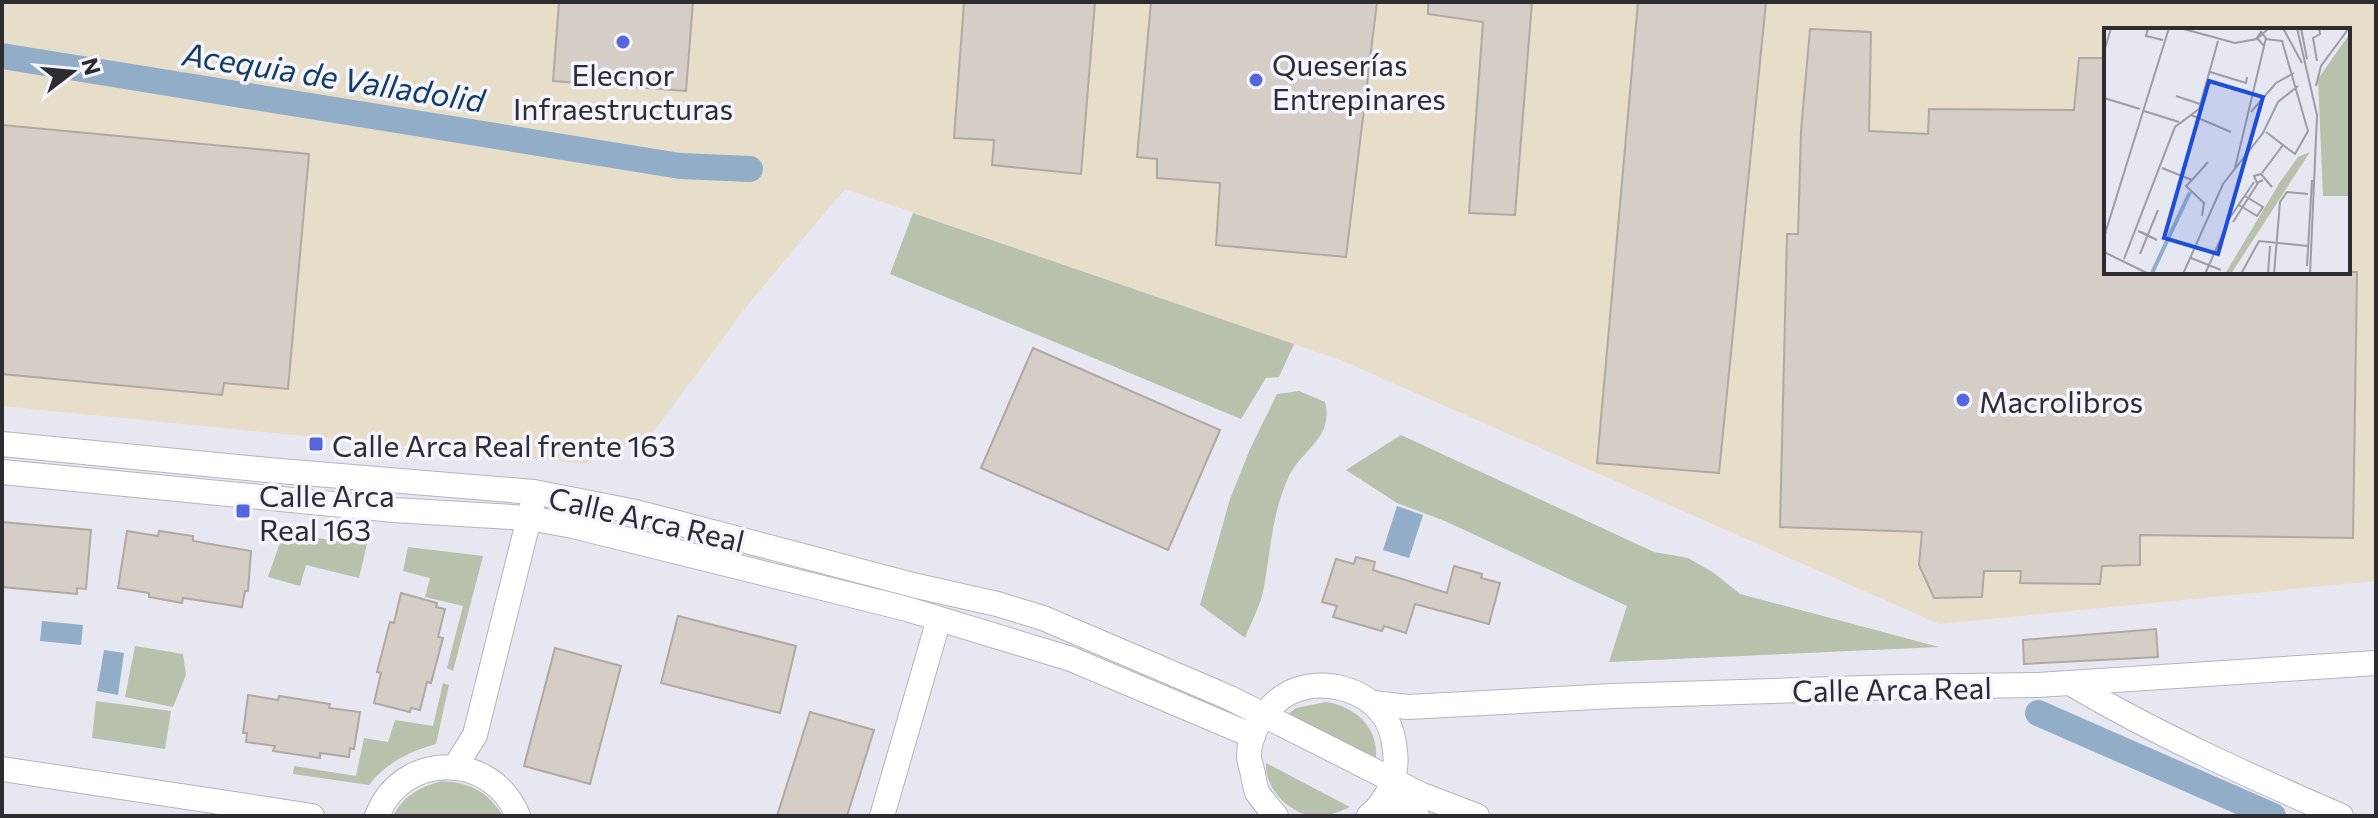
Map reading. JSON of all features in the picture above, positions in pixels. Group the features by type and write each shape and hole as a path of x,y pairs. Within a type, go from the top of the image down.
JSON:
{"street":[{"name":"Calle Arca Real","path":"2,444 534,492 636,512 1043,618 1258,725"},
{"name":"Calle Arca Real","path":"2,472 394,510 529,518 573,526 939,619 1071,659 1258,725 1477,816"},
{"path":"467,771 534,492"},
{"path":"882,816 939,619"},
{"name":"Calle Arca Real","path":"1380,712 1408,707 1629,696 2070,683 2376,663"},
{"path":"2070,683 2113,708 2261,782 2341,816"},
{"path":"1276,816 1256,791 1249,756 1258,725 1274,704 1291,692 1321,685 1349,690 1380,712 1393,737 1396,763 1394,779 1376,809 1417,816"},
{"path":"373,815 396,787 409,777 439,767 467,771 500,788 518,816"},
{"path":"2,769 312,816"}],"shaded area":[{"path":"2,2 2376,2 2376,581 1939,624 1343,361 845,189 753,298 654,431 586,464 2,406"}],"green space":[{"path":"913,213 1294,344 1279,377 1266,378 1241,419 890,274"},
{"path":"1299,391 1325,402 1325,425 1316,442 1295,466 1283,491 1275,519 1263,592 1245,638 1200,605 1230,499 1250,449 1277,394"},
{"path":"1401,435 1654,552 1688,558 1714,573 1740,594 1939,647 1609,662 1627,606 1445,521 1397,503 1346,470"},
{"path":"283,534 367,544 359,578 306,565 300,586 268,577"},
{"path":"408,547 483,556 453,671 447,668 463,606 425,597 430,578 403,571"},
{"path":"135,646 183,654 186,675 173,707 125,697"},
{"path":"443,683 449,685 436,744 399,759 369,785 293,774 294,766 356,776 364,738 388,742 395,720 433,726"},
{"path":"96,701 171,711 165,749 92,738"},
{"path":"1326,702 1347,708 1363,720 1373,737 1376,758 1287,715 1296,708"},
{"path":"1266,763 1350,807 1318,816 1295,810 1274,790 1266,772"},
{"path":"442,781 462,784 484,794 503,816 393,816 413,793"}],"water":[{"path":"1397,506 1423,515 1409,558 1383,550"},
{"path":"42,621 83,625 81,645 40,641"},
{"path":"104,650 124,653 118,695 97,691"}],"building":[{"name":"Elecnor Infraestructuras","path":"559,2 693,2 686,91 553,81"},
{"path":"964,2 1095,2 1081,174 992,165 994,140 954,138"},
{"name":"Queserías Entrepinares","path":"1151,2 1377,2 1346,257 1216,245 1220,183 1157,178 1157,159 1137,157"},
{"path":"1428,2 1532,2 1515,215 1469,213 1483,22 1428,14"},
{"path":"1638,2 1766,2 1719,473 1597,463"},
{"name":"Macrolibros","path":"1810,29 1871,32 1869,131 1928,134 1929,109 2074,110 2079,58 2104,58 2104,274 2357,272 2353,538 2140,535 2140,565 2102,566 2100,584 2020,583 2021,571 1984,571 1982,597 1934,598 1919,565 1922,532 1780,527 1787,234 1798,234 1801,131"},
{"path":"2,125 309,154 288,389 224,383 222,395 2,374"},
{"path":"1033,348 1220,430 1168,550 981,468"},
{"path":"2,522 91,530 86,589 77,588 77,594 2,587"},
{"path":"127,531 158,536 159,531 193,536 193,541 251,551 248,591 245,591 242,607 183,598 182,603 118,588"},
{"path":"1356,557 1375,562 1373,570 1447,593 1454,566 1500,583 1489,624 1415,604 1406,633 1384,626 1382,631 1333,617 1337,606 1322,602 1336,559 1354,564"},
{"path":"401,593 437,603 436,607 445,609 438,637 443,638 431,683 427,682 420,710 411,708 410,712 374,703 381,673 377,672"},
{"path":"678,616 796,646 780,713 661,683"},
{"path":"2156,629 2158,657 2024,664 2023,640"},
{"path":"555,648 621,666 590,784 524,766"},
{"path":"248,695 278,700 279,696 360,712 354,749 350,748 349,757 320,753 320,758 273,751 275,746 246,742 247,733 243,733"},
{"path":"810,712 874,730 847,816 777,816"}],"waterway":[{"name":"Acequia de Valladolid","path":"2,56 680,166 750,169"},
{"name":"Acequia de Valladolid","path":"2038,713 2273,816"}],"place":[{"name":"Elecnor Infraestructuras","path":"623,42"},
{"name":"Queserías Entrepinares","path":"1256,80"},
{"name":"Macrolibros","path":"1963,400"},
{"name":"Calle Arca Real frente 163","path":"316,444"},
{"name":"Calle Arca Real 163","path":"243,511"}]}
